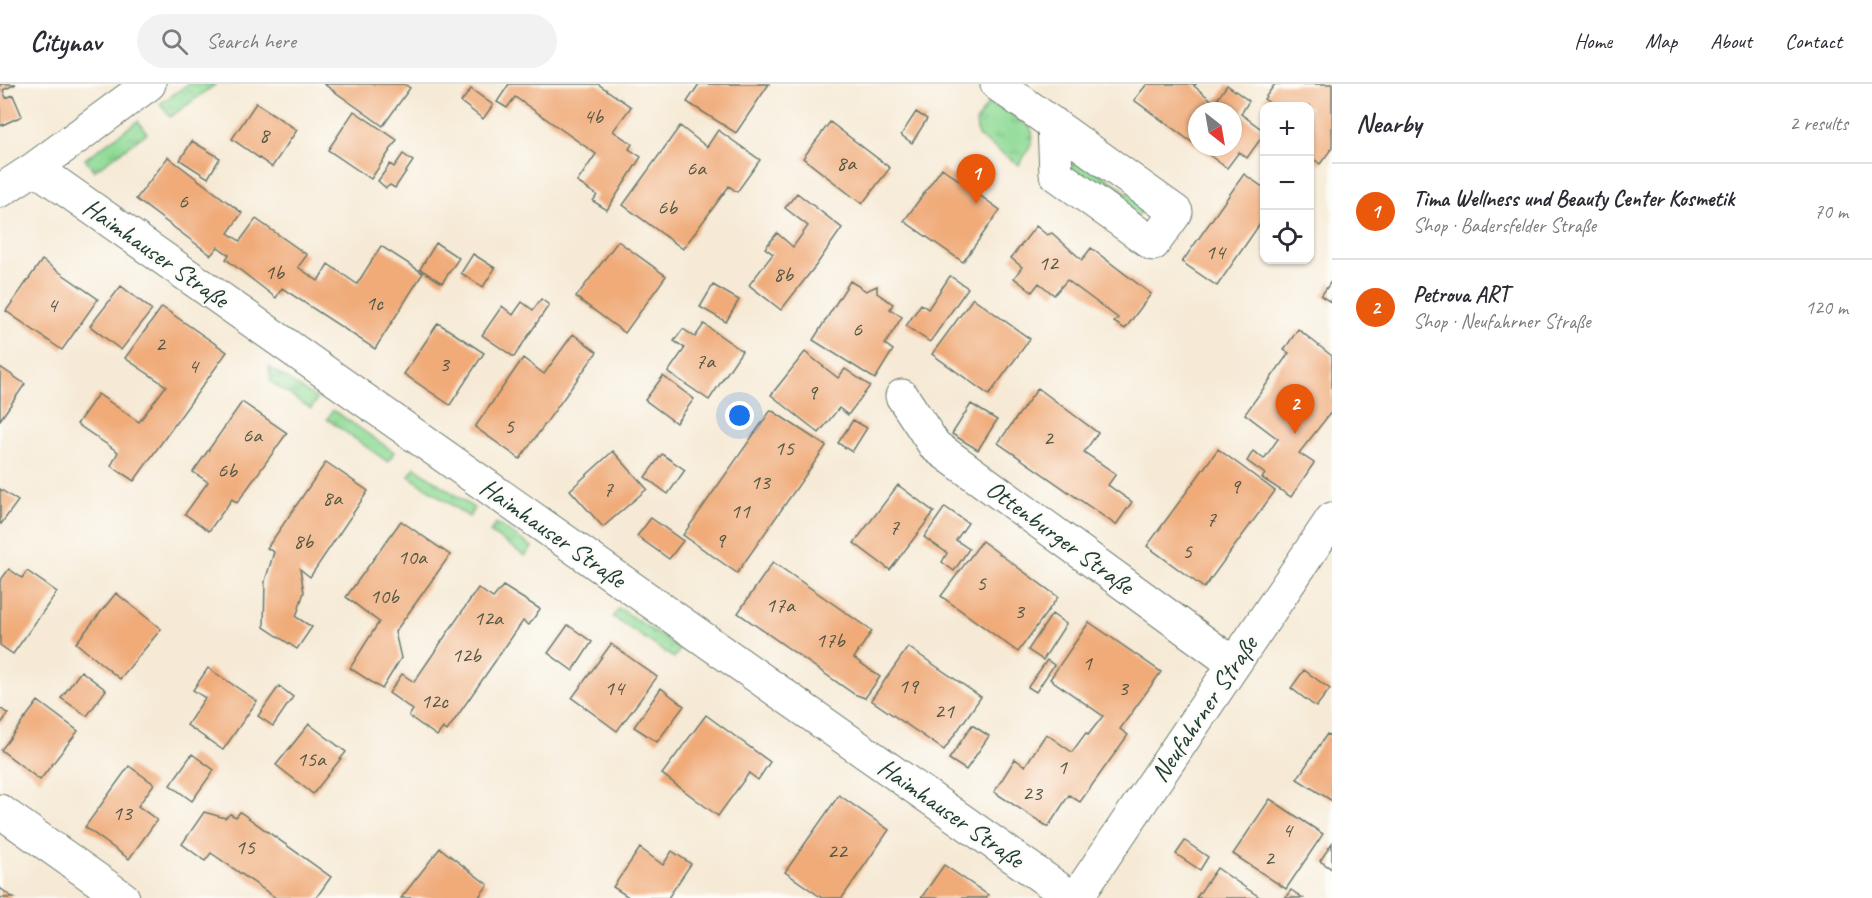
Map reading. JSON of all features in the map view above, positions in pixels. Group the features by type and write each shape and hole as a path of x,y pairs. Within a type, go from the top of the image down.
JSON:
{"street":[{"path":"0,191 149,84"},
{"path":"998,84 1054,124"},
{"name":"Haimhauser Straße","path":"34,168 1074,898"},
{"name":"Ottenburger Straße","path":"902,396 935,446 1234,664"},
{"name":"Neufahrner Straße","path":"1074,898 1332,519"},
{"path":"0,811 123,898"}],"green space":[{"path":"188,84 216,84 170,117 160,104"},
{"path":"991,99 1030,127 1032,142 1019,165 978,136 976,122"},
{"path":"138,121 147,133 94,171 85,159"},
{"path":"1078,157 1145,206 1136,218 1069,169"},
{"path":"269,367 317,399 311,409 271,382"},
{"path":"333,410 394,452 388,462 327,419"},
{"path":"415,467 475,509 469,517 409,476"},
{"path":"496,523 532,547 525,556 490,532"},
{"path":"619,608 680,649 674,658 613,617"}],"building":[{"path":"0,84 16,84 3,90 6,98 13,95 22,116 0,126"},
{"path":"324,84 404,84 410,88 383,126"},
{"path":"509,84 598,84 631,107 613,131 632,144 629,149 641,157 607,210 593,201 597,195 577,182 596,154 515,97 507,108 497,102"},
{"path":"699,84 769,84 736,133 687,102"},
{"path":"1147,84 1196,84 1194,86 1214,102 1188,102 1188,139 1134,100"},
{"path":"1275,84 1332,84 1332,148 1320,164 1314,159 1314,102 1268,102 1264,99"},
{"path":"1227,85 1249,101 1242,112 1242,102 1216,102"},
{"path":"471,89 493,105 483,119 461,102"},
{"path":"256,103 297,130 272,167 232,139"},
{"path":"354,111 397,140 371,179 328,150"},
{"path":"916,112 927,119 912,143 901,135"},
{"path":"1242,115 1260,128 1260,140 1247,158 1242,154"},
{"path":"830,122 890,168 862,204 803,158"},
{"path":"680,126 707,147 718,130 760,160 737,192 729,186 683,249 623,205"},
{"path":"192,141 220,158 208,178 180,160"},
{"path":"403,154 413,161 395,188 390,185 386,188 378,181 390,164 394,167"},
{"path":"1210,156 1236,156 1227,168"},
{"path":"168,157 242,213 228,233 240,241 256,219 307,255 298,267 318,281 328,264 357,284 381,246 423,273 375,349 282,288 276,298 226,259 229,255 218,247 211,255 136,199"},
{"path":"942,168 1000,210 963,262 904,221"},
{"path":"1244,174 1260,185 1260,224 1217,286 1182,262"},
{"path":"797,193 842,228 781,310 749,285 773,254 765,248 777,233 793,247 808,226 785,208"},
{"path":"1036,226 1047,235 1052,233 1082,260 1091,248 1151,294 1125,329 1114,322 1118,318 1067,280 1054,295 1039,283 1032,292 1014,278 1022,267 1011,258"},
{"path":"618,241 666,276 625,333 576,297"},
{"path":"436,243 459,258 442,283 420,269"},
{"path":"473,254 495,268 483,287 461,273"},
{"path":"42,260 98,299 62,350 6,311"},
{"path":"950,276 968,288 930,342 906,326 921,304 928,309"},
{"path":"1332,280 1332,303 1321,296"},
{"path":"850,281 866,291 877,286 877,293 893,304 890,309 902,317 885,344 893,350 875,379 813,340"},
{"path":"713,285 739,300 726,322 700,307"},
{"path":"121,286 152,310 121,350 90,326"},
{"path":"973,298 1030,339 989,395 932,354"},
{"path":"541,299 549,305 514,357 482,335 502,306 513,315 522,302 533,310"},
{"path":"162,307 227,352 134,481 111,466 118,452 77,424 98,394 139,422 166,386 125,358"},
{"path":"438,323 484,353 450,405 404,374"},
{"path":"704,324 742,351 709,400 668,372 685,348 674,341 683,329 695,337"},
{"path":"1298,329 1332,356 1332,411 1299,453 1314,463 1291,497 1262,478 1265,474 1247,461 1253,451 1264,459 1278,439 1245,414 1289,353 1284,350"},
{"path":"573,334 597,352 520,459 475,427 523,358 544,374"},
{"path":"805,352 838,378 845,369 870,386 848,415 839,408 819,433 771,395"},
{"path":"0,367 25,384 0,420"},
{"path":"663,376 694,399 676,423 645,400"},
{"path":"1038,388 1098,433 1084,452 1116,474 1108,485 1132,502 1116,525 998,443"},
{"path":"242,402 287,433 237,503 232,499 209,531 185,514 208,482 193,472"},
{"path":"971,404 997,420 978,450 952,434"},
{"path":"771,410 826,446 737,573 683,535"},
{"path":"853,420 867,428 852,452 838,443"},
{"path":"1218,449 1275,491 1204,588 1147,546"},
{"path":"613,451 647,489 603,527 570,490"},
{"path":"662,454 685,470 668,494 645,477"},
{"path":"326,462 368,491 310,577 300,569 304,592 296,617 312,627 297,649 264,627 265,581 274,552 267,548"},
{"path":"898,485 934,512 890,570 854,543"},
{"path":"0,489 18,501 1,524 0,523"},
{"path":"945,507 968,523 956,540 969,549 954,571 942,562 947,553 924,537"},
{"path":"651,518 683,541 669,559 637,536"},
{"path":"401,521 450,555 395,632 401,658 382,689 350,668 379,622 346,597"},
{"path":"982,541 1058,597 1018,652 941,596"},
{"path":"773,562 872,631 854,658 880,677 865,698 854,694 738,613"},
{"path":"9,569 22,578 27,571 57,592 13,654 0,645 0,581"},
{"path":"503,586 540,609 529,625 523,621 447,731 443,728 437,736 409,716 413,710 389,693 402,674 414,682 478,588 493,598"},
{"path":"116,593 161,629 120,679 76,643"},
{"path":"1052,614 1066,624 1043,660 1028,650"},
{"path":"1089,622 1161,672 1120,729 1128,735 1080,802 1069,795 1048,827 994,792 1015,759 1025,766 1046,734 1072,752 1103,716 1050,679"},
{"path":"568,625 592,642 573,671 548,653"},
{"path":"611,644 657,677 617,731 572,698"},
{"path":"908,647 981,697 944,750 871,700"},
{"path":"1047,660 1054,665 1036,692 1028,687"},
{"path":"208,668 257,701 223,750 187,725 205,698 193,690"},
{"path":"1304,670 1330,689 1316,707 1291,688"},
{"path":"81,671 106,690 87,716 61,698"},
{"path":"279,686 293,697 273,726 258,716"},
{"path":"661,688 684,706 657,742 634,727"},
{"path":"38,701 78,731 40,780 1,750"},
{"path":"0,708 8,714 0,725"},
{"path":"706,715 770,762 758,780 749,773 718,816 662,774"},
{"path":"309,724 346,752 313,794 276,765"},
{"path":"972,725 989,736 966,770 949,759"},
{"path":"1327,734 1332,737 1332,801 1297,779"},
{"path":"192,754 214,770 192,801 170,785"},
{"path":"129,766 154,784 138,806 157,820 129,859 85,827"},
{"path":"839,795 889,830 842,898 822,898 785,872"},
{"path":"1270,799 1323,834 1286,889 1233,854"},
{"path":"204,812 225,818 230,814 236,817 240,812 331,877 316,898 276,898 211,853 205,861 182,844"},
{"path":"1185,841 1208,857 1200,870 1176,854"},
{"path":"1332,843 1332,869 1320,861"},
{"path":"440,848 488,885 478,898 401,898"},
{"path":"640,848 663,865 672,851 691,864 668,898 630,898 613,887"},
{"path":"944,865 988,895 986,898 921,898"},
{"path":"1217,868 1246,888 1261,898 1196,898"},
{"path":"0,888 9,895 14,898 0,898"},
{"path":"1291,890 1303,898 1285,898"}],"place":[{"name":"Tima Wellness und Beauty Center Kosmetik","path":"976,204"},
{"name":"Petrova ART","path":"1295,434"}]}
